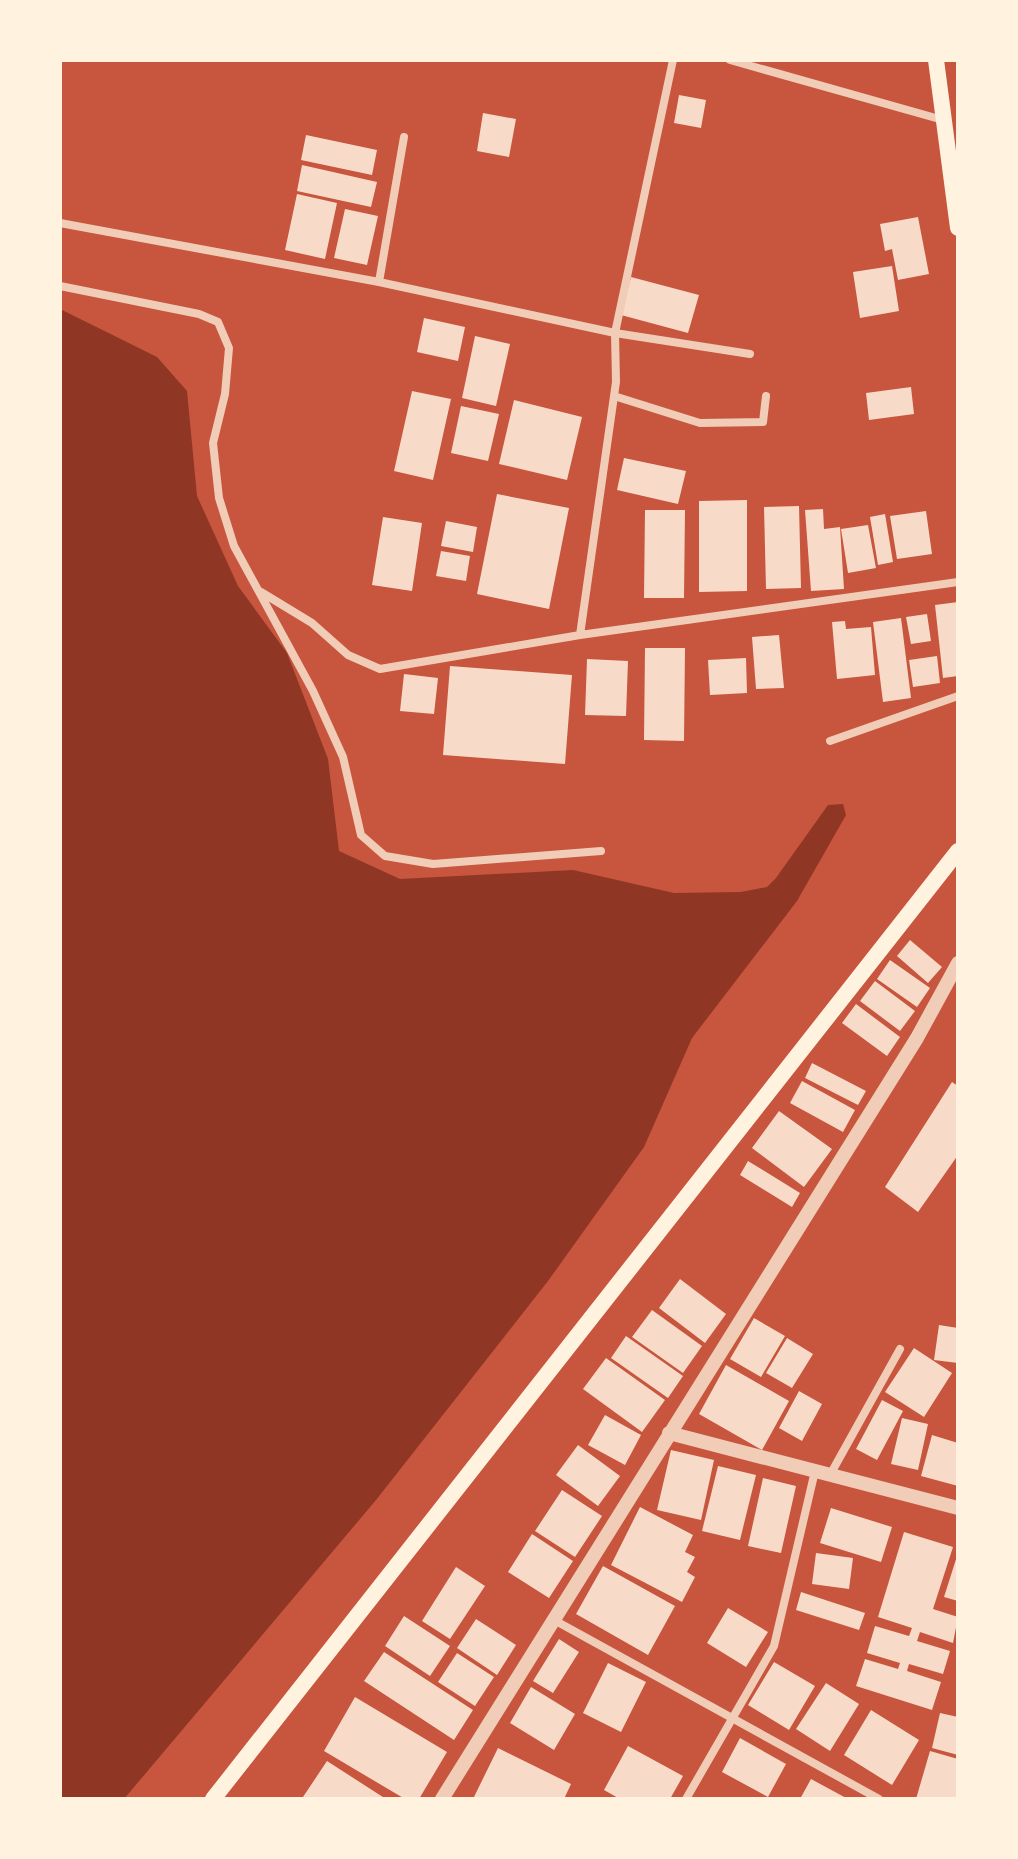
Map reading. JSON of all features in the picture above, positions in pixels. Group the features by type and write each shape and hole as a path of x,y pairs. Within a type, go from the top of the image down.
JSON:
{"main road":[{"path":"936,60 958,228"},
{"path":"213,1799 958,851"}],"street":[{"path":"580,635 614,396 615,333 673,60"},
{"path":"730,60 943,120"},
{"path":"379,282 404,137"},
{"path":"60,223 379,282 615,333 750,354"},
{"path":"60,286 199,314 218,322 229,348 225,394 213,443 219,498 234,546 313,691 343,757 361,835 385,856 433,864 601,851"},
{"path":"614,396 719,425 763,422 766,396"},
{"path":"259,591 312,623 348,655 380,669 580,635 958,582"},
{"path":"830,741 958,696"},
{"path":"442,1799 917,1038 958,963"},
{"path":"686,1799 774,1646 823,1473 900,1349"},
{"path":"669,1433 958,1508"},
{"path":"554,1620 733,1718 864,1796 879,1799"}],"shaded area":[{"path":"60,309 157,357 187,391 197,496 238,586 287,653 328,759 339,851 400,879 573,870 674,893 741,892 767,887 776,878 828,805 843,804 846,815 797,901 692,1038 644,1147 548,1281 376,1500 124,1799 60,1799"}],"building":[{"path":"679,95 706,100 701,128 674,123"},
{"path":"483,113 516,119 509,157 477,151"},
{"path":"306,135 377,150 372,175 301,160"},
{"path":"302,165 377,182 371,207 297,191"},
{"path":"297,194 337,203 325,259 285,250"},
{"path":"345,209 378,216 367,265 334,258"},
{"path":"918,217 929,274 898,280 892,249 885,251 880,224"},
{"path":"892,266 899,311 860,318 853,272"},
{"path":"631,277 699,295 688,333 621,315"},
{"path":"424,318 465,327 458,361 417,352"},
{"path":"475,336 510,344 496,406 462,398"},
{"path":"911,387 914,414 869,420 866,393"},
{"path":"412,391 451,399 433,480 394,471"},
{"path":"514,400 582,417 567,480 499,464"},
{"path":"461,406 499,414 488,461 451,453"},
{"path":"624,458 686,471 678,504 617,490"},
{"path":"497,494 569,508 549,609 477,594"},
{"path":"747,500 747,591 699,592 699,501"},
{"path":"799,506 801,588 766,589 764,507"},
{"path":"823,509 824,529 840,527 844,589 811,591 805,510"},
{"path":"645,510 685,510 684,598 644,598"},
{"path":"926,511 932,554 897,559 890,516"},
{"path":"885,514 893,562 878,565 870,517"},
{"path":"383,517 422,523 412,591 372,585"},
{"path":"446,521 477,527 473,552 441,546"},
{"path":"868,525 876,568 848,573 841,529"},
{"path":"441,551 470,556 466,581 436,576"},
{"path":"958,602 958,676 943,678 935,605"},
{"path":"927,614 931,641 911,644 906,617"},
{"path":"901,618 911,698 883,702 873,622"},
{"path":"845,621 846,629 871,627 875,675 837,679 832,622"},
{"path":"779,635 784,688 756,689 752,637"},
{"path":"645,648 685,648 684,741 644,740"},
{"path":"937,656 940,683 913,687 909,660"},
{"path":"746,658 747,693 710,695 708,660"},
{"path":"587,659 628,661 626,716 585,715"},
{"path":"450,666 572,675 565,764 443,755"},
{"path":"404,674 438,678 434,714 400,711"},
{"path":"910,940 942,967 928,983 897,956"},
{"path":"890,960 930,988 917,1007 877,979"},
{"path":"875,981 915,1011 900,1031 860,1001"},
{"path":"856,1004 900,1037 887,1056 842,1023"},
{"path":"812,1063 866,1091 858,1105 805,1078"},
{"path":"802,1081 855,1110 843,1132 790,1103"},
{"path":"952,1082 958,1086 958,1155 918,1212 885,1187"},
{"path":"779,1111 832,1149 804,1187 752,1148"},
{"path":"748,1161 800,1193 792,1207 740,1175"},
{"path":"680,1279 726,1314 705,1343 659,1308"},
{"path":"652,1310 702,1346 683,1373 632,1337"},
{"path":"754,1318 785,1336 761,1377 730,1359"},
{"path":"939,1325 958,1328 958,1363 934,1360"},
{"path":"626,1336 683,1376 668,1398 611,1358"},
{"path":"787,1338 813,1354 792,1388 766,1373"},
{"path":"914,1348 952,1373 924,1417 885,1392"},
{"path":"606,1358 665,1400 642,1432 583,1389"},
{"path":"726,1365 789,1401 762,1450 699,1414"},
{"path":"799,1391 822,1404 802,1441 779,1428"},
{"path":"882,1400 903,1411 877,1460 856,1449"},
{"path":"605,1415 641,1435 625,1465 588,1445"},
{"path":"902,1418 928,1424 918,1470 891,1464"},
{"path":"932,1435 958,1443 958,1486 921,1476"},
{"path":"578,1445 620,1476 598,1506 556,1475"},
{"path":"671,1450 714,1460 701,1520 657,1510"},
{"path":"718,1466 756,1475 740,1540 702,1531"},
{"path":"763,1478 796,1486 781,1553 748,1546"},
{"path":"562,1490 602,1516 575,1557 535,1531"},
{"path":"640,1507 693,1535 685,1552 695,1557 687,1572 695,1577 682,1602 611,1565"},
{"path":"831,1508 892,1527 881,1562 820,1543"},
{"path":"904,1532 953,1547 933,1609 958,1617 953,1643 920,1632 917,1641 950,1651 943,1674 909,1664 907,1671 941,1682 932,1710 856,1686 865,1659 898,1669 900,1663 867,1653 875,1626 909,1636 912,1628 878,1617"},
{"path":"532,1534 573,1561 549,1598 508,1572"},
{"path":"816,1553 853,1558 849,1589 812,1584"},
{"path":"958,1553 958,1601 944,1597"},
{"path":"603,1566 675,1606 648,1655 576,1614"},
{"path":"456,1567 485,1586 450,1639 422,1621"},
{"path":"801,1592 865,1613 859,1630 796,1610"},
{"path":"728,1608 768,1632 746,1667 707,1643"},
{"path":"404,1616 450,1646 430,1676 385,1646"},
{"path":"476,1619 516,1645 497,1675 457,1648"},
{"path":"559,1639 579,1652 553,1693 533,1681"},
{"path":"384,1652 473,1710 454,1740 364,1681"},
{"path":"457,1653 494,1677 475,1706 438,1682"},
{"path":"774,1662 815,1686 789,1730 748,1705"},
{"path":"608,1663 646,1682 621,1732 583,1713"},
{"path":"826,1683 859,1704 830,1751 796,1729"},
{"path":"531,1687 575,1714 554,1750 510,1723"},
{"path":"355,1697 447,1752 419,1799 405,1799 324,1751"},
{"path":"871,1710 919,1740 892,1785 844,1755"},
{"path":"940,1713 958,1717 958,1755 932,1748"},
{"path":"740,1738 786,1764 768,1797 722,1772"},
{"path":"628,1746 683,1776 670,1799 620,1799 604,1790"},
{"path":"498,1748 571,1784 564,1799 473,1799"},
{"path":"930,1751 958,1759 957,1799 916,1799"},
{"path":"327,1761 386,1799 303,1797"},
{"path":"811,1779 848,1799 800,1799"}]}
